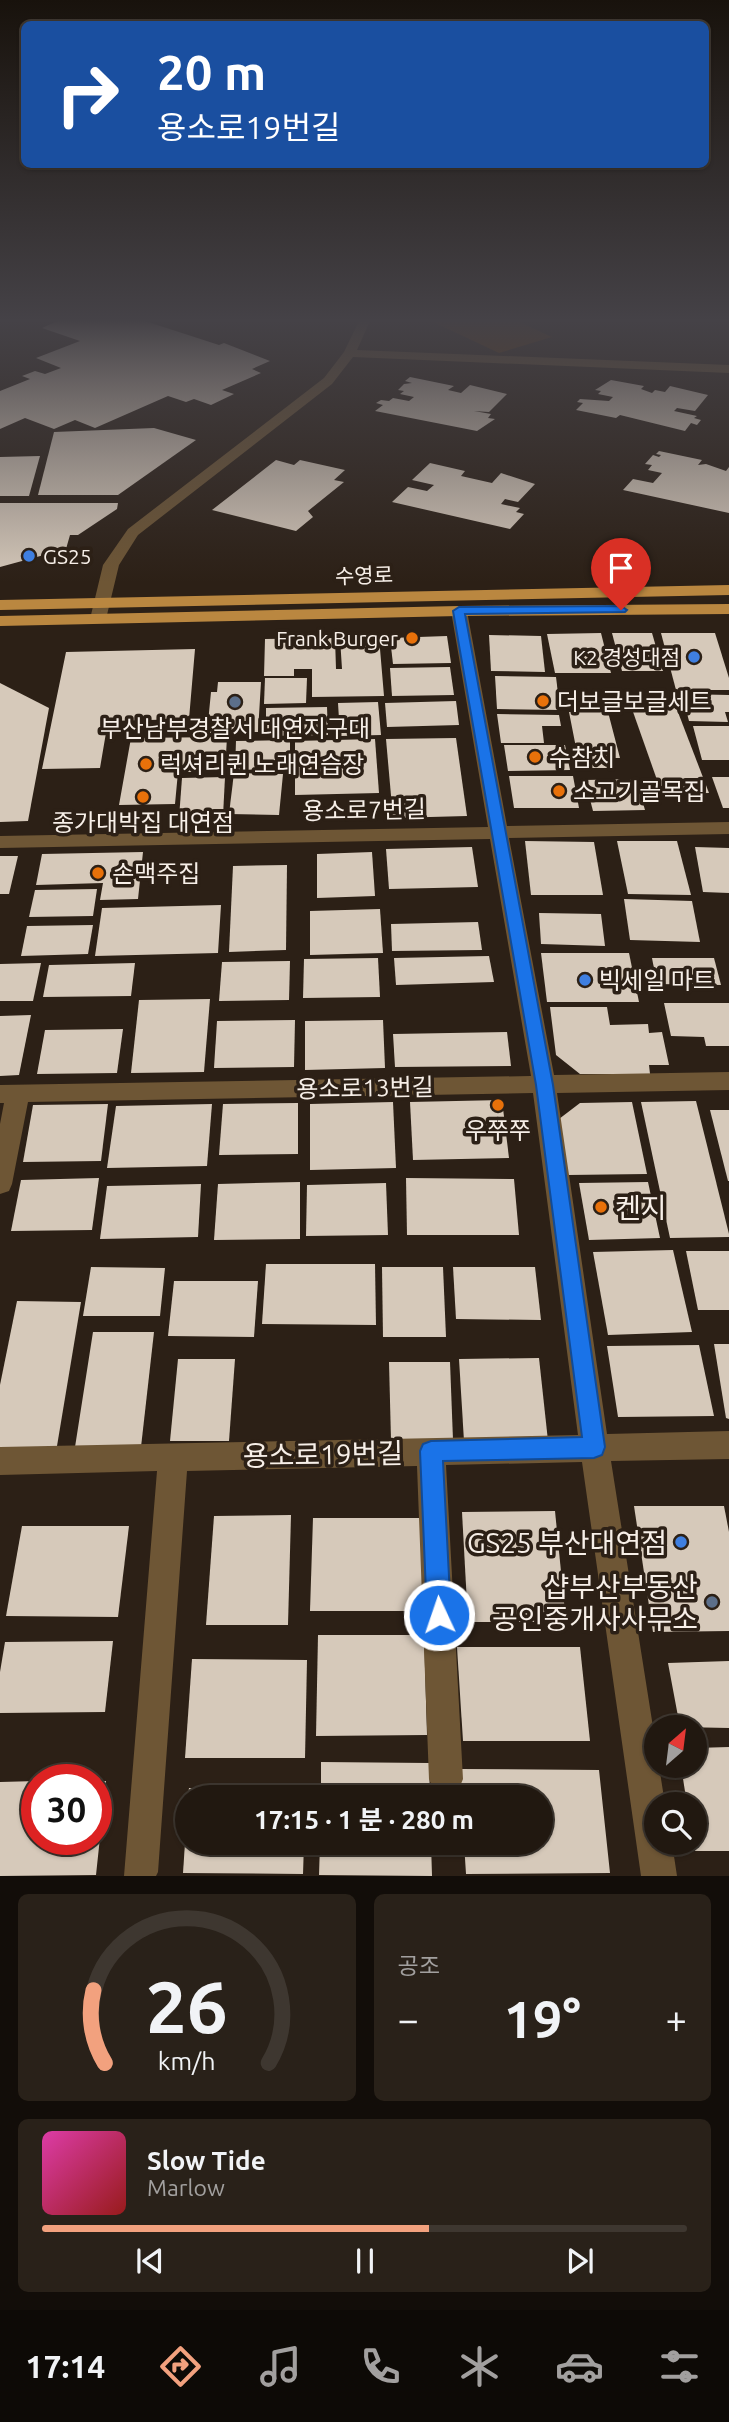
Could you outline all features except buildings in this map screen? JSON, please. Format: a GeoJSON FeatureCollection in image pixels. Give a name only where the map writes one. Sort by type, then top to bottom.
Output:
{"type":"FeatureCollection","features":[{"type":"Feature","properties":{"kind":"main road","name":"수영로"},"geometry":{"type":"LineString","coordinates":[[0,621],[99,611],[729,590]]}},
{"type":"Feature","properties":{"kind":"main road","name":"수영로"},"geometry":{"type":"LineString","coordinates":[[0,605],[99,611],[729,609]]}},
{"type":"Feature","properties":{"kind":"street"},"geometry":{"type":"LineString","coordinates":[[99,611],[113,558],[124,539],[145,520],[292,409]]}},
{"type":"Feature","properties":{"kind":"street"},"geometry":{"type":"LineString","coordinates":[[459,611],[544,1085],[594,1447],[659,1876]]}},
{"type":"Feature","properties":{"kind":"street","name":"용소로7번길"},"geometry":{"type":"LineString","coordinates":[[0,842],[729,828]]}},
{"type":"Feature","properties":{"kind":"street","name":"용소로13번길"},"geometry":{"type":"LineString","coordinates":[[9,1094],[729,1082]]}},
{"type":"Feature","properties":{"kind":"street"},"geometry":{"type":"LineString","coordinates":[[0,1184],[9,1094]]}},
{"type":"Feature","properties":{"kind":"street","name":"용소로19번길"},"geometry":{"type":"LineString","coordinates":[[0,1461],[729,1445]]}},
{"type":"Feature","properties":{"kind":"street"},"geometry":{"type":"LineString","coordinates":[[431,1451],[446,1779]]}},
{"type":"Feature","properties":{"kind":"street"},"geometry":{"type":"LineString","coordinates":[[140,1872],[173,1457]]}},
{"type":"Feature","properties":{"kind":"place","name":"GS25"},"geometry":{"type":"Point","coordinates":[29,556]}},
{"type":"Feature","properties":{"kind":"place","name":"Frank Burger"},"geometry":{"type":"Point","coordinates":[412,638]}},
{"type":"Feature","properties":{"kind":"place","name":"K2 경성대점"},"geometry":{"type":"Point","coordinates":[694,657]}},
{"type":"Feature","properties":{"kind":"place","name":"더보글보글세트"},"geometry":{"type":"Point","coordinates":[543,701]}},
{"type":"Feature","properties":{"kind":"place","name":"부산남부경찰서 대연지구대"},"geometry":{"type":"Point","coordinates":[235,702]}},
{"type":"Feature","properties":{"kind":"place","name":"수참치"},"geometry":{"type":"Point","coordinates":[535,757]}},
{"type":"Feature","properties":{"kind":"place","name":"럭셔리퀸 노래연습장"},"geometry":{"type":"Point","coordinates":[146,764]}},
{"type":"Feature","properties":{"kind":"place","name":"소고기골목집"},"geometry":{"type":"Point","coordinates":[559,791]}},
{"type":"Feature","properties":{"kind":"place","name":"종가대박집 대연점"},"geometry":{"type":"Point","coordinates":[143,797]}},
{"type":"Feature","properties":{"kind":"place","name":"손맥주집"},"geometry":{"type":"Point","coordinates":[98,873]}},
{"type":"Feature","properties":{"kind":"place","name":"빅세일 마트"},"geometry":{"type":"Point","coordinates":[585,980]}},
{"type":"Feature","properties":{"kind":"place","name":"우쭈쭈"},"geometry":{"type":"Point","coordinates":[498,1105]}},
{"type":"Feature","properties":{"kind":"place","name":"켄지"},"geometry":{"type":"Point","coordinates":[601,1207]}},
{"type":"Feature","properties":{"kind":"place","name":"GS25 부산대연점"},"geometry":{"type":"Point","coordinates":[681,1542]}},
{"type":"Feature","properties":{"kind":"place","name":"샵부산부동산 공인중개사사무소"},"geometry":{"type":"Point","coordinates":[712,1602]}},
{"type":"Feature","properties":{"kind":"route"},"geometry":{"type":"LineString","coordinates":[[439,1615],[431,1451],[594,1447],[544,1085],[459,611],[621,610]]}}]}
